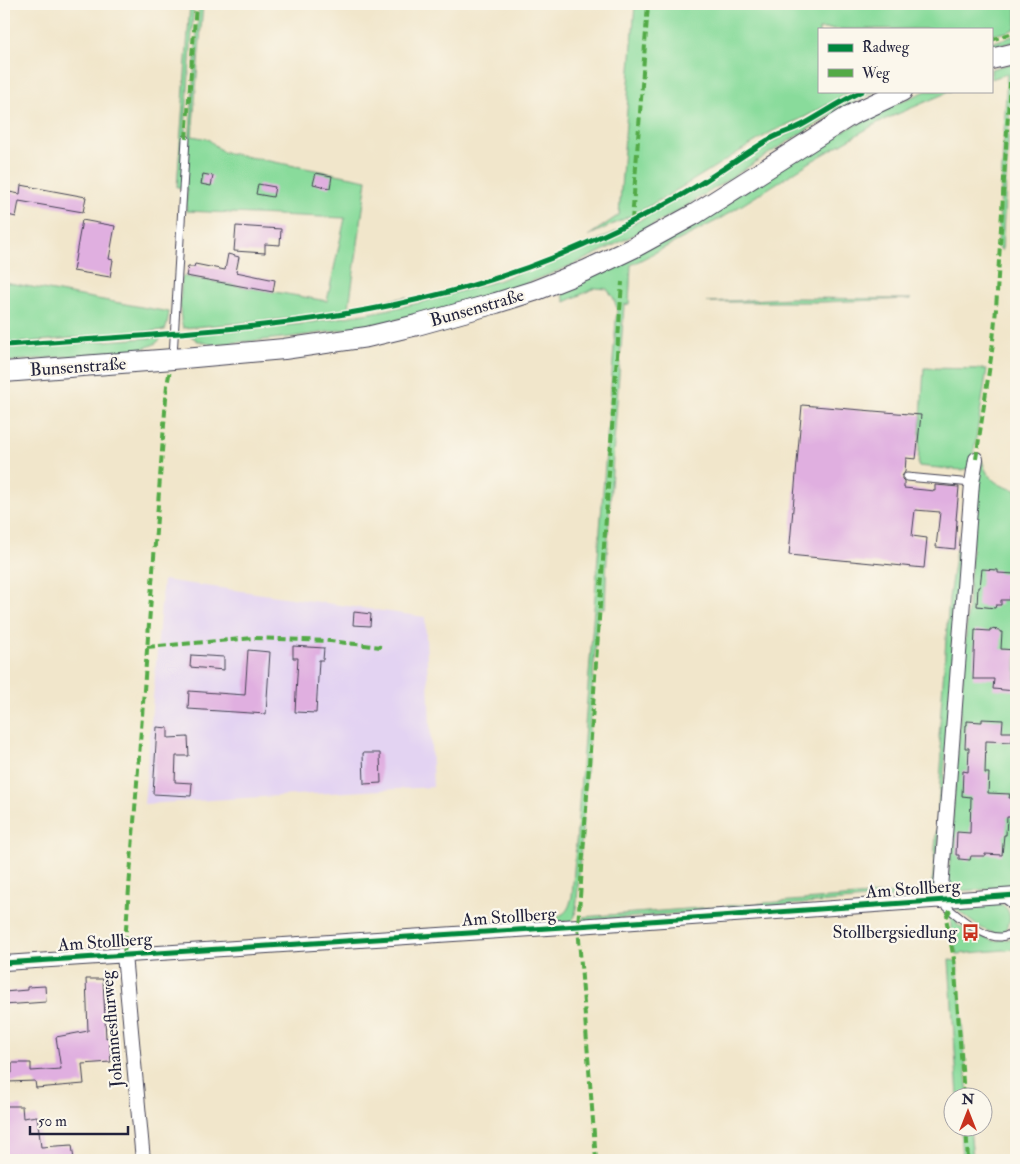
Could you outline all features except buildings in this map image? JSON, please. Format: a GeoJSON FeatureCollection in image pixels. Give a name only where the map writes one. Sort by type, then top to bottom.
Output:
{"type":"FeatureCollection","features":[{"type":"Feature","properties":{"kind":"main road"},"geometry":{"type":"LineString","coordinates":[[992,59],[1016,53]]}},
{"type":"Feature","properties":{"kind":"main road","name":"Bunsenstraße"},"geometry":{"type":"LineString","coordinates":[[4,372],[284,349],[367,336],[454,315],[534,291],[587,270],[672,227],[851,116],[900,92]]}},
{"type":"Feature","properties":{"kind":"street","name":"Am Stollberg"},"geometry":{"type":"LineString","coordinates":[[940,901],[972,483],[976,459]]}},
{"type":"Feature","properties":{"kind":"street","name":"Am Stollberg"},"geometry":{"type":"LineString","coordinates":[[4,963],[1016,896]]}},
{"type":"Feature","properties":{"kind":"street","name":"Johannesflurweg"},"geometry":{"type":"LineString","coordinates":[[124,955],[143,1160]]}},
{"type":"Feature","properties":{"kind":"lane"},"geometry":{"type":"LineString","coordinates":[[173,359],[186,139]]}},
{"type":"Feature","properties":{"kind":"lane"},"geometry":{"type":"LineString","coordinates":[[907,476],[972,483]]}},
{"type":"Feature","properties":{"kind":"lane"},"geometry":{"type":"LineString","coordinates":[[1001,897],[1010,903],[1016,912]]}},
{"type":"Feature","properties":{"kind":"lane","name":"Am Stollberg"},"geometry":{"type":"LineString","coordinates":[[940,901],[966,922],[985,934],[995,937],[1003,936],[1014,931],[1016,926]]}},
{"type":"Feature","properties":{"kind":"shaded area"},"geometry":{"type":"Polygon","coordinates":[[[163,580],[425,617],[433,787],[144,804],[163,580]]]}},
{"type":"Feature","properties":{"kind":"green space"},"geometry":{"type":"Polygon","coordinates":[[[190,4],[194,4],[184,144],[189,145],[199,4],[203,4],[192,136],[208,139],[223,152],[367,180],[349,307],[407,297],[352,310],[324,314],[183,328],[180,309],[182,276],[327,301],[345,218],[186,211],[187,189],[177,187],[190,4]]]}},
{"type":"Feature","properties":{"kind":"green space"},"geometry":{"type":"Polygon","coordinates":[[[635,4],[1016,4],[1016,28],[1008,32],[992,35],[992,28],[818,28],[818,92],[850,92],[805,117],[771,132],[651,205],[588,236],[619,215],[635,4]]]}},
{"type":"Feature","properties":{"kind":"green space"},"geometry":{"type":"Polygon","coordinates":[[[1016,35],[1016,41],[992,48],[992,43],[1016,35]]]}},
{"type":"Feature","properties":{"kind":"green space"},"geometry":{"type":"Polygon","coordinates":[[[1016,62],[1016,78],[1011,87],[1002,251],[998,246],[1007,74],[992,79],[992,69],[1016,62]]]}},
{"type":"Feature","properties":{"kind":"green space"},"geometry":{"type":"Polygon","coordinates":[[[865,92],[874,92],[802,133],[667,217],[584,260],[509,289],[471,301],[393,320],[302,336],[213,345],[198,341],[188,334],[302,324],[376,312],[419,303],[497,281],[578,250],[640,220],[774,141],[865,92]]]}},
{"type":"Feature","properties":{"kind":"green space"},"geometry":{"type":"Polygon","coordinates":[[[924,92],[949,92],[879,122],[812,161],[718,220],[631,265],[629,304],[624,305],[610,494],[605,608],[598,608],[577,901],[575,916],[572,921],[557,922],[557,917],[567,909],[572,896],[617,308],[613,297],[607,289],[595,288],[565,302],[561,289],[893,105],[924,92]]]}},
{"type":"Feature","properties":{"kind":"green space"},"geometry":{"type":"Polygon","coordinates":[[[4,282],[169,312],[167,325],[165,330],[4,344],[4,282]]]}},
{"type":"Feature","properties":{"kind":"green space"},"geometry":{"type":"Polygon","coordinates":[[[792,298],[911,299],[820,302],[707,302],[792,298]]]}},
{"type":"Feature","properties":{"kind":"green space"},"geometry":{"type":"Polygon","coordinates":[[[162,337],[154,344],[137,350],[4,362],[4,348],[162,337]]]}},
{"type":"Feature","properties":{"kind":"green space"},"geometry":{"type":"Polygon","coordinates":[[[924,368],[987,369],[973,458],[969,468],[962,470],[918,466],[924,368]]]}},
{"type":"Feature","properties":{"kind":"green space"},"geometry":{"type":"Polygon","coordinates":[[[982,460],[984,467],[994,481],[1016,490],[1016,888],[956,891],[948,884],[976,496],[982,460]]]}},
{"type":"Feature","properties":{"kind":"green space"},"geometry":{"type":"Polygon","coordinates":[[[956,549],[962,550],[935,889],[931,894],[583,921],[583,917],[922,891],[928,887],[933,877],[942,753],[939,737],[949,598],[956,549]]]}},
{"type":"Feature","properties":{"kind":"green space"},"geometry":{"type":"Polygon","coordinates":[[[999,903],[1008,911],[1010,920],[1006,929],[1002,932],[992,932],[980,927],[953,906],[999,903]]]}},
{"type":"Feature","properties":{"kind":"green space"},"geometry":{"type":"Polygon","coordinates":[[[950,915],[958,921],[956,924],[965,929],[963,932],[968,936],[970,933],[978,939],[980,936],[994,941],[1016,938],[1016,949],[957,954],[952,938],[950,915]]]}},
{"type":"Feature","properties":{"kind":"green space"},"geometry":{"type":"Polygon","coordinates":[[[949,960],[957,961],[967,1086],[957,1086],[949,960]]]}},
{"type":"Feature","properties":{"kind":"green space"},"geometry":{"type":"Polygon","coordinates":[[[961,1136],[971,1136],[973,1160],[962,1160],[961,1136]]]}},
{"type":"Feature","properties":{"kind":"marked path"},"geometry":{"type":"LineString","coordinates":[[186,139],[196,4]]}},
{"type":"Feature","properties":{"kind":"marked path"},"geometry":{"type":"LineString","coordinates":[[632,221],[648,4]]}},
{"type":"Feature","properties":{"kind":"marked path"},"geometry":{"type":"LineString","coordinates":[[992,40],[1016,32]]}},
{"type":"Feature","properties":{"kind":"marked path"},"geometry":{"type":"LineString","coordinates":[[976,459],[992,351],[996,309],[1010,82]]}},
{"type":"Feature","properties":{"kind":"marked path"},"geometry":{"type":"LineString","coordinates":[[596,1160],[578,926],[622,282]]}},
{"type":"Feature","properties":{"kind":"marked path"},"geometry":{"type":"LineString","coordinates":[[124,955],[167,385],[170,370]]}},
{"type":"Feature","properties":{"kind":"marked path"},"geometry":{"type":"LineString","coordinates":[[147,647],[254,638],[330,641],[381,647]]}},
{"type":"Feature","properties":{"kind":"marked path"},"geometry":{"type":"LineString","coordinates":[[950,910],[946,918],[954,959],[963,1086]]}},
{"type":"Feature","properties":{"kind":"marked path"},"geometry":{"type":"LineString","coordinates":[[967,1136],[968,1160]]}},
{"type":"Feature","properties":{"kind":"cycle path"},"geometry":{"type":"LineString","coordinates":[[4,345],[142,336],[282,323],[351,313],[419,299],[486,281],[552,258],[585,244],[665,205],[772,138],[802,125],[860,92]]}},
{"type":"Feature","properties":{"kind":"cycle path"},"geometry":{"type":"LineString","coordinates":[[4,963],[578,926],[1016,895]]}},
{"type":"Feature","properties":{"kind":"place","name":"Stollbergsiedlung"},"geometry":{"type":"Point","coordinates":[971,932]}}]}
